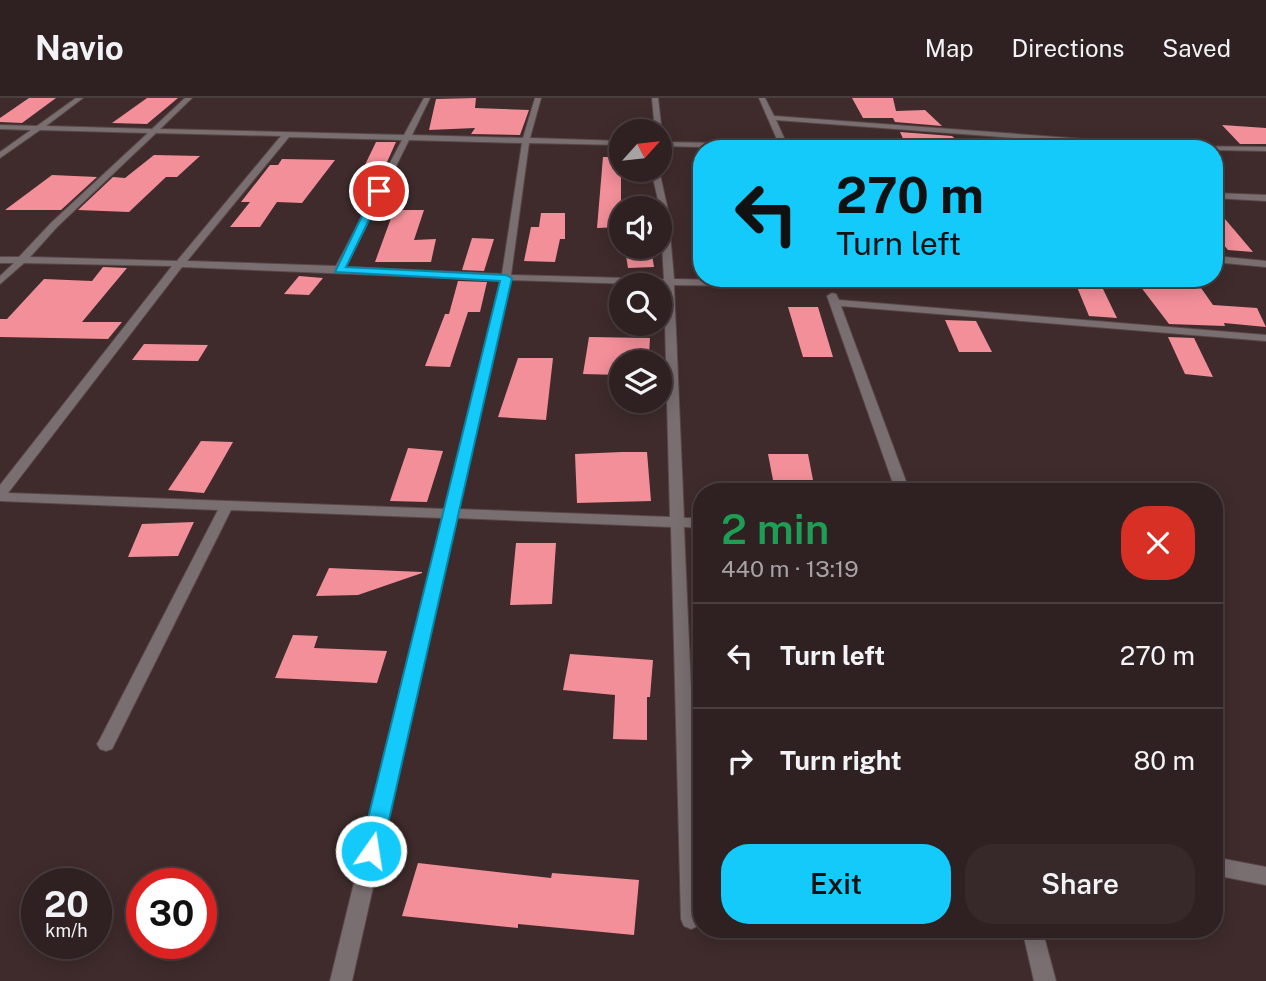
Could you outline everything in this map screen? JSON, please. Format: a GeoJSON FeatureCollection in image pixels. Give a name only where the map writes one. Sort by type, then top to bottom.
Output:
{"type":"FeatureCollection","features":[{"type":"Feature","properties":{"kind":"street"},"geometry":{"type":"LineString","coordinates":[[0,156],[80,98]]}},
{"type":"Feature","properties":{"kind":"street"},"geometry":{"type":"LineString","coordinates":[[0,281],[54,225],[157,131],[189,98]]}},
{"type":"Feature","properties":{"kind":"street"},"geometry":{"type":"LineString","coordinates":[[339,270],[427,98]]}},
{"type":"Feature","properties":{"kind":"street"},"geometry":{"type":"LineString","coordinates":[[341,981],[506,278],[526,140],[538,98]]}},
{"type":"Feature","properties":{"kind":"street"},"geometry":{"type":"LineString","coordinates":[[655,98],[657,119]]}},
{"type":"Feature","properties":{"kind":"street"},"geometry":{"type":"LineString","coordinates":[[762,98],[774,118],[782,140]]}},
{"type":"Feature","properties":{"kind":"street"},"geometry":{"type":"LineString","coordinates":[[774,118],[1070,140]]}},
{"type":"Feature","properties":{"kind":"street"},"geometry":{"type":"LineString","coordinates":[[0,127],[609,143]]}},
{"type":"Feature","properties":{"kind":"street"},"geometry":{"type":"LineString","coordinates":[[0,495],[223,210],[286,135]]}},
{"type":"Feature","properties":{"kind":"street"},"geometry":{"type":"LineString","coordinates":[[672,144],[693,145]]}},
{"type":"Feature","properties":{"kind":"street"},"geometry":{"type":"LineString","coordinates":[[1223,149],[1266,149]]}},
{"type":"Feature","properties":{"kind":"street"},"geometry":{"type":"LineString","coordinates":[[658,182],[664,210],[668,273]]}},
{"type":"Feature","properties":{"kind":"street"},"geometry":{"type":"LineString","coordinates":[[1223,196],[1266,198]]}},
{"type":"Feature","properties":{"kind":"street"},"geometry":{"type":"LineString","coordinates":[[0,260],[184,262],[506,278],[609,279]]}},
{"type":"Feature","properties":{"kind":"street"},"geometry":{"type":"LineString","coordinates":[[1223,260],[1266,264]]}},
{"type":"Feature","properties":{"kind":"street"},"geometry":{"type":"LineString","coordinates":[[672,280],[693,280]]}},
{"type":"Feature","properties":{"kind":"street"},"geometry":{"type":"LineString","coordinates":[[828,287],[900,483]]}},
{"type":"Feature","properties":{"kind":"street"},"geometry":{"type":"LineString","coordinates":[[836,303],[1266,338]]}},
{"type":"Feature","properties":{"kind":"street"},"geometry":{"type":"LineString","coordinates":[[672,336],[680,522],[691,919]]}},
{"type":"Feature","properties":{"kind":"street"},"geometry":{"type":"LineString","coordinates":[[0,495],[693,523]]}},
{"type":"Feature","properties":{"kind":"street"},"geometry":{"type":"LineString","coordinates":[[106,744],[227,505]]}},
{"type":"Feature","properties":{"kind":"street"},"geometry":{"type":"LineString","coordinates":[[1223,868],[1266,876]]}},
{"type":"Feature","properties":{"kind":"street"},"geometry":{"type":"LineString","coordinates":[[1034,938],[1045,981]]}},
{"type":"Feature","properties":{"kind":"building"},"geometry":{"type":"Polygon","coordinates":[[[29,98],[56,98],[22,123],[0,122],[0,118],[29,98]]]}},
{"type":"Feature","properties":{"kind":"building"},"geometry":{"type":"Polygon","coordinates":[[[147,98],[178,98],[147,124],[112,123],[147,98]]]}},
{"type":"Feature","properties":{"kind":"building"},"geometry":{"type":"Polygon","coordinates":[[[476,98],[475,108],[529,110],[520,135],[471,134],[475,128],[429,130],[436,99],[476,98]]]}},
{"type":"Feature","properties":{"kind":"building"},"geometry":{"type":"Polygon","coordinates":[[[852,98],[893,98],[896,111],[925,110],[942,126],[895,122],[893,118],[863,118],[852,98]]]}},
{"type":"Feature","properties":{"kind":"building"},"geometry":{"type":"Polygon","coordinates":[[[1222,125],[1266,128],[1266,144],[1240,144],[1222,125]]]}},
{"type":"Feature","properties":{"kind":"building"},"geometry":{"type":"Polygon","coordinates":[[[900,132],[952,136],[956,140],[904,140],[900,132]]]}},
{"type":"Feature","properties":{"kind":"building"},"geometry":{"type":"Polygon","coordinates":[[[376,142],[396,142],[383,171],[363,169],[376,142]]]}},
{"type":"Feature","properties":{"kind":"building"},"geometry":{"type":"Polygon","coordinates":[[[154,155],[200,156],[177,177],[166,177],[129,212],[78,210],[113,177],[125,178],[154,155]]]}},
{"type":"Feature","properties":{"kind":"building"},"geometry":{"type":"Polygon","coordinates":[[[603,157],[609,157],[609,182],[621,182],[621,196],[609,196],[609,228],[597,228],[603,157]]]}},
{"type":"Feature","properties":{"kind":"building"},"geometry":{"type":"Polygon","coordinates":[[[282,159],[335,160],[302,203],[277,202],[260,227],[230,227],[250,202],[241,202],[270,165],[278,165],[282,159]]]}},
{"type":"Feature","properties":{"kind":"building"},"geometry":{"type":"Polygon","coordinates":[[[52,175],[97,177],[61,210],[5,210],[52,175]]]}},
{"type":"Feature","properties":{"kind":"building"},"geometry":{"type":"Polygon","coordinates":[[[394,210],[424,210],[414,240],[436,239],[431,262],[375,262],[394,210]]]}},
{"type":"Feature","properties":{"kind":"building"},"geometry":{"type":"Polygon","coordinates":[[[541,213],[565,213],[565,239],[560,239],[555,262],[524,261],[531,227],[539,227],[541,213]]]}},
{"type":"Feature","properties":{"kind":"building"},"geometry":{"type":"Polygon","coordinates":[[[1223,217],[1253,252],[1228,250],[1223,244],[1223,217]]]}},
{"type":"Feature","properties":{"kind":"building"},"geometry":{"type":"Polygon","coordinates":[[[472,238],[494,239],[484,271],[462,270],[472,238]]]}},
{"type":"Feature","properties":{"kind":"building"},"geometry":{"type":"Polygon","coordinates":[[[627,259],[653,259],[654,267],[628,268],[627,259]]]}},
{"type":"Feature","properties":{"kind":"building"},"geometry":{"type":"Polygon","coordinates":[[[103,267],[127,268],[82,322],[122,322],[108,339],[0,337],[0,319],[7,319],[44,279],[92,281],[103,267]]]}},
{"type":"Feature","properties":{"kind":"building"},"geometry":{"type":"Polygon","coordinates":[[[299,276],[323,278],[309,295],[284,294],[299,276]]]}},
{"type":"Feature","properties":{"kind":"building"},"geometry":{"type":"Polygon","coordinates":[[[458,281],[487,282],[480,312],[468,312],[450,367],[425,366],[445,314],[449,314],[458,281]]]}},
{"type":"Feature","properties":{"kind":"building"},"geometry":{"type":"Polygon","coordinates":[[[1077,287],[1103,289],[1117,318],[1089,316],[1077,287]]]}},
{"type":"Feature","properties":{"kind":"building"},"geometry":{"type":"Polygon","coordinates":[[[1141,287],[1200,287],[1213,305],[1257,308],[1266,327],[1224,323],[1225,326],[1169,324],[1141,287]]]}},
{"type":"Feature","properties":{"kind":"building"},"geometry":{"type":"Polygon","coordinates":[[[788,307],[818,307],[833,357],[803,357],[788,307]]]}},
{"type":"Feature","properties":{"kind":"building"},"geometry":{"type":"Polygon","coordinates":[[[945,320],[976,321],[992,352],[959,352],[945,320]]]}},
{"type":"Feature","properties":{"kind":"building"},"geometry":{"type":"Polygon","coordinates":[[[589,337],[650,338],[649,350],[609,350],[609,375],[583,374],[589,337]]]}},
{"type":"Feature","properties":{"kind":"building"},"geometry":{"type":"Polygon","coordinates":[[[1168,337],[1194,338],[1213,377],[1185,374],[1168,337]]]}},
{"type":"Feature","properties":{"kind":"building"},"geometry":{"type":"Polygon","coordinates":[[[144,344],[208,345],[198,361],[132,360],[144,344]]]}},
{"type":"Feature","properties":{"kind":"building"},"geometry":{"type":"Polygon","coordinates":[[[518,358],[553,358],[546,420],[498,417],[518,358]]]}},
{"type":"Feature","properties":{"kind":"building"},"geometry":{"type":"Polygon","coordinates":[[[201,441],[233,442],[204,493],[168,490],[201,441]]]}},
{"type":"Feature","properties":{"kind":"building"},"geometry":{"type":"Polygon","coordinates":[[[408,448],[443,451],[427,502],[390,501],[408,448]]]}},
{"type":"Feature","properties":{"kind":"building"},"geometry":{"type":"Polygon","coordinates":[[[647,452],[651,501],[577,503],[575,454],[647,452]]]}},
{"type":"Feature","properties":{"kind":"building"},"geometry":{"type":"Polygon","coordinates":[[[768,454],[808,454],[813,480],[773,480],[768,454]]]}},
{"type":"Feature","properties":{"kind":"building"},"geometry":{"type":"Polygon","coordinates":[[[194,522],[178,556],[128,557],[142,524],[194,522]]]}},
{"type":"Feature","properties":{"kind":"building"},"geometry":{"type":"Polygon","coordinates":[[[516,543],[556,543],[552,604],[510,605],[516,543]]]}},
{"type":"Feature","properties":{"kind":"building"},"geometry":{"type":"Polygon","coordinates":[[[329,568],[422,573],[358,595],[316,596],[329,568]]]}},
{"type":"Feature","properties":{"kind":"building"},"geometry":{"type":"Polygon","coordinates":[[[293,635],[318,636],[314,648],[387,651],[377,683],[275,678],[293,635]]]}},
{"type":"Feature","properties":{"kind":"building"},"geometry":{"type":"Polygon","coordinates":[[[570,654],[653,660],[650,697],[647,697],[647,740],[613,739],[615,695],[563,690],[570,654]]]}},
{"type":"Feature","properties":{"kind":"building"},"geometry":{"type":"Polygon","coordinates":[[[418,863],[551,878],[552,873],[639,880],[634,935],[518,924],[518,928],[402,916],[418,863]]]}},
{"type":"Feature","properties":{"kind":"route"},"geometry":{"type":"LineString","coordinates":[[371,851],[506,278],[339,270],[379,191]]}}]}
